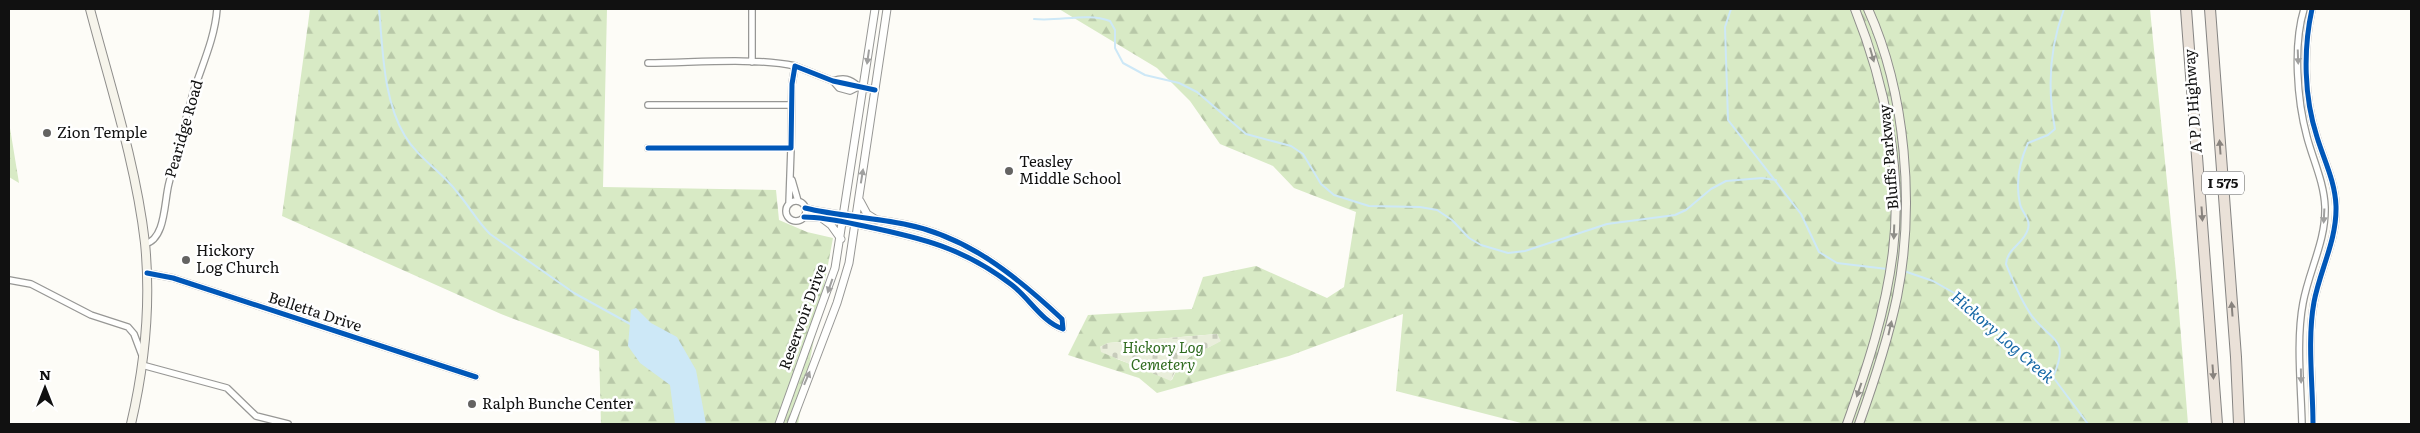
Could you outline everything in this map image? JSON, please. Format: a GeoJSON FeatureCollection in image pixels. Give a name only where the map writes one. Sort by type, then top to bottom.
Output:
{"type":"FeatureCollection","features":[{"type":"Feature","properties":{"kind":"highway","name":"A P D Highway"},"geometry":{"type":"LineString","coordinates":[[2186,9],[2217,424]]}},
{"type":"Feature","properties":{"kind":"highway","name":"I 575"},"geometry":{"type":"LineString","coordinates":[[2210,9],[2236,357],[2239,424]]}},
{"type":"Feature","properties":{"kind":"highway"},"geometry":{"type":"LineString","coordinates":[[2236,357],[2243,424]]}},
{"type":"Feature","properties":{"kind":"main road"},"geometry":{"type":"LineString","coordinates":[[90,9],[130,164],[145,244],[147,313],[143,362],[131,424]]}},
{"type":"Feature","properties":{"kind":"main road","name":"Bluffs Parkway"},"geometry":{"type":"LineString","coordinates":[[1848,424],[1870,357],[1886,296],[1893,250],[1895,198],[1891,143],[1883,94],[1868,40],[1855,9]]}},
{"type":"Feature","properties":{"kind":"main road","name":"Bluffs Parkway"},"geometry":{"type":"LineString","coordinates":[[1860,424],[1884,352],[1897,296],[1904,250],[1906,189],[1894,91],[1868,9]]}},
{"type":"Feature","properties":{"kind":"main road"},"geometry":{"type":"LineString","coordinates":[[1852,410],[1863,414]]}},
{"type":"Feature","properties":{"kind":"street","name":"Pearidge Road"},"geometry":{"type":"LineString","coordinates":[[145,244],[155,239],[159,231],[166,193],[194,92],[206,59],[217,9]]}},
{"type":"Feature","properties":{"kind":"street"},"geometry":{"type":"LineString","coordinates":[[752,9],[752,62]]}},
{"type":"Feature","properties":{"kind":"street","name":"Reservoir Drive"},"geometry":{"type":"LineString","coordinates":[[779,424],[833,278],[841,239],[861,87],[876,9]]}},
{"type":"Feature","properties":{"kind":"street","name":"Reservoir Drive"},"geometry":{"type":"LineString","coordinates":[[791,424],[841,293],[856,220],[887,9]]}},
{"type":"Feature","properties":{"kind":"street"},"geometry":{"type":"LineString","coordinates":[[2302,424],[2301,314],[2308,282],[2320,246],[2325,209],[2322,188],[2305,129],[2299,94],[2298,45],[2304,9]]}},
{"type":"Feature","properties":{"kind":"street"},"geometry":{"type":"LineString","coordinates":[[2312,9],[2307,38],[2308,95],[2317,137],[2332,180],[2336,208],[2333,238],[2317,288],[2312,314],[2313,424]]}},
{"type":"Feature","properties":{"kind":"street"},"geometry":{"type":"LineString","coordinates":[[648,63],[780,63],[796,66],[833,81],[838,88],[850,91],[861,87]]}},
{"type":"Feature","properties":{"kind":"street"},"geometry":{"type":"LineString","coordinates":[[796,66],[791,106],[792,180],[786,213],[790,218],[798,220],[804,217],[823,219],[844,218]]}},
{"type":"Feature","properties":{"kind":"street"},"geometry":{"type":"LineString","coordinates":[[833,81],[841,78],[852,80],[861,87],[875,90]]}},
{"type":"Feature","properties":{"kind":"street"},"geometry":{"type":"LineString","coordinates":[[648,105],[791,106]]}},
{"type":"Feature","properties":{"kind":"street"},"geometry":{"type":"LineString","coordinates":[[648,148],[792,148]]}},
{"type":"Feature","properties":{"kind":"street"},"geometry":{"type":"LineString","coordinates":[[792,180],[798,201],[805,208],[910,235],[954,250],[980,262],[1014,286],[1052,325],[1063,329],[1062,320],[989,258],[935,233],[906,224],[875,219],[856,220]]}},
{"type":"Feature","properties":{"kind":"street"},"geometry":{"type":"LineString","coordinates":[[859,198],[867,214],[875,219]]}},
{"type":"Feature","properties":{"kind":"street"},"geometry":{"type":"LineString","coordinates":[[789,204],[798,201]]}},
{"type":"Feature","properties":{"kind":"street"},"geometry":{"type":"LineString","coordinates":[[804,217],[805,208]]}},
{"type":"Feature","properties":{"kind":"street"},"geometry":{"type":"LineString","coordinates":[[823,219],[831,225],[841,239]]}},
{"type":"Feature","properties":{"kind":"street","name":"Belletta Drive"},"geometry":{"type":"LineString","coordinates":[[147,273],[173,278],[476,377]]}},
{"type":"Feature","properties":{"kind":"street"},"geometry":{"type":"LineString","coordinates":[[9,280],[32,284],[91,315],[128,327],[136,338],[143,362],[227,388],[256,416],[288,424]]}},
{"type":"Feature","properties":{"kind":"green space"},"geometry":{"type":"Polygon","coordinates":[[[310,9],[607,9],[603,187],[776,190],[779,220],[807,232],[833,238],[798,424],[601,424],[599,351],[501,314],[282,216],[310,9]]]}},
{"type":"Feature","properties":{"kind":"green space"},"geometry":{"type":"Polygon","coordinates":[[[1059,9],[2150,9],[2176,273],[2188,424],[1525,424],[1396,391],[1403,314],[1289,356],[1157,393],[1139,378],[1068,355],[1088,315],[1192,309],[1203,277],[1256,266],[1327,298],[1344,287],[1356,212],[1294,188],[1273,166],[1220,144],[1190,101],[1157,68],[1059,9]],[[1217,334],[1108,343],[1100,347],[1117,359],[1172,380],[1176,371],[1186,360],[1220,341],[1217,334]]]}},
{"type":"Feature","properties":{"kind":"green space"},"geometry":{"type":"Polygon","coordinates":[[[9,122],[19,183],[9,177],[9,122]]]}},
{"type":"Feature","properties":{"kind":"green space","name":"Hickory Log Cemetery"},"geometry":{"type":"Polygon","coordinates":[[[1217,334],[1221,341],[1185,360],[1175,372],[1171,381],[1101,352],[1100,347],[1108,343],[1217,334]]]}},
{"type":"Feature","properties":{"kind":"water"},"geometry":{"type":"Polygon","coordinates":[[[636,308],[651,323],[677,337],[696,370],[706,424],[675,424],[670,385],[640,363],[628,346],[631,310],[636,308]]]}},
{"type":"Feature","properties":{"kind":"waterway"},"geometry":{"type":"LineString","coordinates":[[379,9],[388,91],[398,122],[410,144],[451,185],[490,234],[574,293],[632,325]]}},
{"type":"Feature","properties":{"kind":"waterway","name":"Hickory Log Creek"},"geometry":{"type":"LineString","coordinates":[[1731,9],[1725,27],[1728,120],[1801,214],[1819,252],[1837,263],[1887,269]]}},
{"type":"Feature","properties":{"kind":"waterway"},"geometry":{"type":"LineString","coordinates":[[2053,377],[2060,355],[2057,342],[2028,310],[2006,264],[2009,254],[2023,239],[2029,225],[2020,204],[2018,188],[2020,165],[2025,150],[2028,143],[2048,135],[2055,129],[2050,83],[2052,53],[2064,9]]}},
{"type":"Feature","properties":{"kind":"waterway"},"geometry":{"type":"LineString","coordinates":[[1034,19],[1092,17],[1110,21],[1115,30],[1115,48],[1123,63],[1145,75],[1179,83],[1197,92],[1246,134],[1291,146],[1303,154],[1321,184],[1334,195],[1369,206],[1420,207],[1437,210],[1452,220],[1469,238],[1481,245],[1508,253],[1525,251],[1607,224],[1675,215],[1686,210],[1711,189],[1726,181],[1762,178],[1776,180]]}},
{"type":"Feature","properties":{"kind":"waterway","name":"Hickory Log Creek"},"geometry":{"type":"LineString","coordinates":[[1904,271],[1933,281],[1956,294],[1990,327],[2053,377],[2088,424]]}},
{"type":"Feature","properties":{"kind":"cycle path"},"geometry":{"type":"LineString","coordinates":[[2312,9],[2306,57],[2307,90],[2309,106],[2331,179],[2336,206],[2334,231],[2317,290],[2312,317],[2313,424]]}},
{"type":"Feature","properties":{"kind":"cycle path"},"geometry":{"type":"LineString","coordinates":[[648,148],[791,148],[792,84],[795,66],[833,81],[875,90]]}},
{"type":"Feature","properties":{"kind":"cycle path"},"geometry":{"type":"LineString","coordinates":[[804,217],[834,220],[905,235],[959,253],[994,272],[1012,285],[1048,321],[1063,329],[1062,319],[1027,288],[989,260],[949,238],[904,224],[805,208]]}},
{"type":"Feature","properties":{"kind":"cycle path"},"geometry":{"type":"LineString","coordinates":[[147,273],[173,278],[476,377]]}},
{"type":"Feature","properties":{"kind":"place","name":"Zion Temple"},"geometry":{"type":"Point","coordinates":[47,133]}},
{"type":"Feature","properties":{"kind":"place","name":"Teasley Middle School"},"geometry":{"type":"Point","coordinates":[1009,171]}},
{"type":"Feature","properties":{"kind":"place","name":"Hickory Log Church"},"geometry":{"type":"Point","coordinates":[186,260]}},
{"type":"Feature","properties":{"kind":"place","name":"Ralph Bunche Center"},"geometry":{"type":"Point","coordinates":[472,404]}}]}
